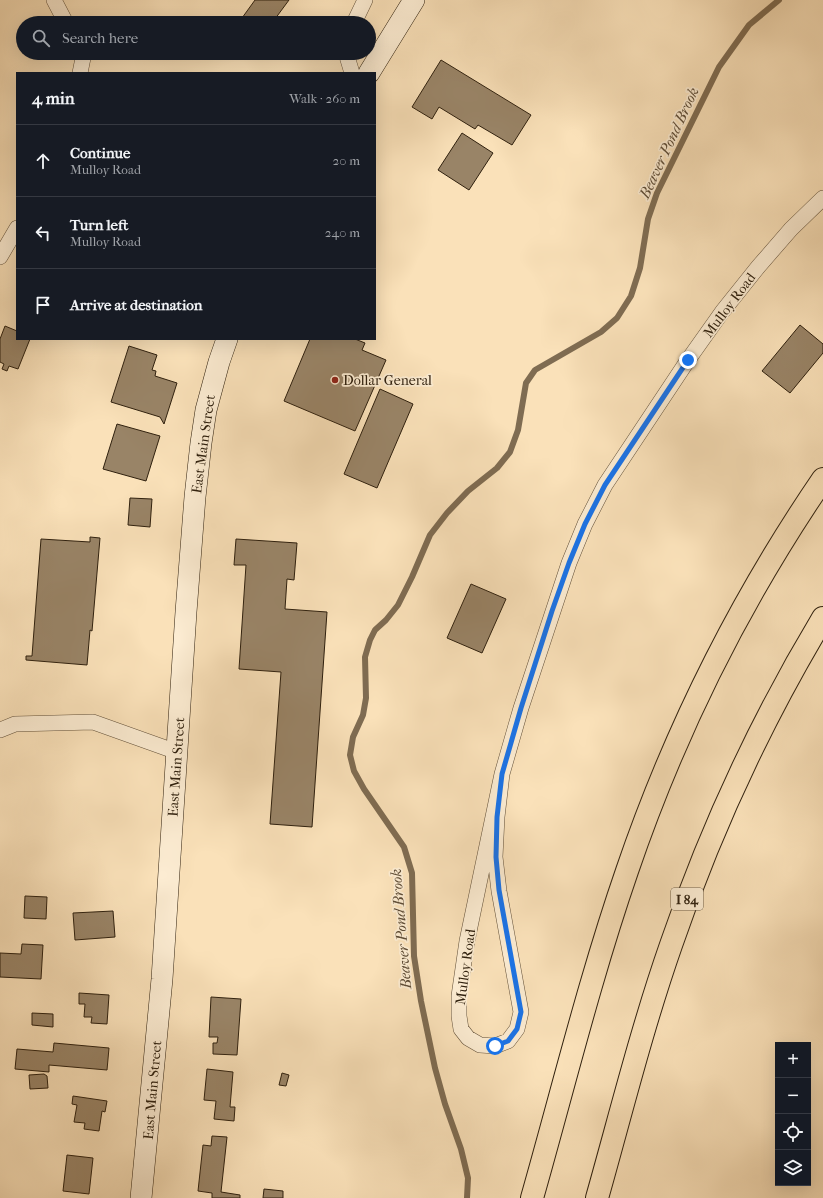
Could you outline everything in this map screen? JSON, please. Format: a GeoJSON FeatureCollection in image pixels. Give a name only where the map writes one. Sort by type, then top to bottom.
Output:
{"type":"FeatureCollection","features":[{"type":"Feature","properties":{"kind":"highway"},"geometry":{"type":"LineString","coordinates":[[532,1198],[609,926],[648,813],[696,703],[723,647],[767,568],[823,479]]}},
{"type":"Feature","properties":{"kind":"highway","name":"I 84"},"geometry":{"type":"LineString","coordinates":[[597,1198],[655,993],[683,909],[705,852],[724,808],[763,727],[823,618]]}},
{"type":"Feature","properties":{"kind":"main road"},"geometry":{"type":"LineString","coordinates":[[370,72],[414,0]]}},
{"type":"Feature","properties":{"kind":"main road","name":"East Main Street"},"geometry":{"type":"LineString","coordinates":[[141,1198],[155,1061],[170,871],[186,612],[201,443],[209,398],[227,340]]}},
{"type":"Feature","properties":{"kind":"street"},"geometry":{"type":"LineString","coordinates":[[54,0],[62,16]]}},
{"type":"Feature","properties":{"kind":"street"},"geometry":{"type":"LineString","coordinates":[[357,16],[365,0]]}},
{"type":"Feature","properties":{"kind":"street"},"geometry":{"type":"LineString","coordinates":[[80,72],[83,60]]}},
{"type":"Feature","properties":{"kind":"street"},"geometry":{"type":"LineString","coordinates":[[348,60],[352,72]]}},
{"type":"Feature","properties":{"kind":"street","name":"Mulloy Road"},"geometry":{"type":"LineString","coordinates":[[502,774],[497,817],[496,857],[499,890],[521,1012],[517,1029],[508,1041],[495,1046],[480,1045],[468,1038],[461,1028],[459,1016],[459,996],[469,934],[502,774],[521,708],[569,563],[585,524],[605,485],[688,360],[722,312],[791,229],[823,198]]}},
{"type":"Feature","properties":{"kind":"street"},"geometry":{"type":"LineString","coordinates":[[0,257],[16,230]]}},
{"type":"Feature","properties":{"kind":"street"},"geometry":{"type":"LineString","coordinates":[[0,730],[15,724],[93,722],[177,752]]}},
{"type":"Feature","properties":{"kind":"building"},"geometry":{"type":"Polygon","coordinates":[[[255,0],[289,0],[277,16],[243,16],[255,0]]]}},
{"type":"Feature","properties":{"kind":"building"},"geometry":{"type":"Polygon","coordinates":[[[441,60],[531,115],[512,145],[478,125],[475,129],[439,107],[432,119],[412,107],[441,60]]]}},
{"type":"Feature","properties":{"kind":"building"},"geometry":{"type":"Polygon","coordinates":[[[462,133],[493,153],[469,190],[438,170],[462,133]]]}},
{"type":"Feature","properties":{"kind":"building"},"geometry":{"type":"Polygon","coordinates":[[[800,325],[823,344],[823,353],[790,393],[762,371],[800,325]]]}},
{"type":"Feature","properties":{"kind":"building"},"geometry":{"type":"Polygon","coordinates":[[[5,326],[16,331],[16,340],[30,340],[18,369],[9,366],[7,371],[2,369],[4,364],[0,362],[0,339],[5,326]]]}},
{"type":"Feature","properties":{"kind":"building","name":"Dollar General"},"geometry":{"type":"Polygon","coordinates":[[[310,340],[358,340],[365,343],[362,350],[386,360],[355,431],[284,401],[310,340]]]}},
{"type":"Feature","properties":{"kind":"building"},"geometry":{"type":"Polygon","coordinates":[[[129,346],[157,355],[152,370],[156,371],[155,376],[177,383],[164,424],[160,417],[111,402],[129,346]]]}},
{"type":"Feature","properties":{"kind":"building"},"geometry":{"type":"Polygon","coordinates":[[[380,389],[413,404],[377,488],[344,474],[380,389]]]}},
{"type":"Feature","properties":{"kind":"building"},"geometry":{"type":"Polygon","coordinates":[[[117,424],[160,436],[146,481],[103,469],[117,424]]]}},
{"type":"Feature","properties":{"kind":"building"},"geometry":{"type":"Polygon","coordinates":[[[130,498],[152,499],[150,527],[128,525],[130,498]]]}},
{"type":"Feature","properties":{"kind":"building"},"geometry":{"type":"Polygon","coordinates":[[[90,537],[100,538],[92,631],[90,630],[87,665],[26,660],[26,656],[32,656],[41,539],[90,542],[90,537]]]}},
{"type":"Feature","properties":{"kind":"building"},"geometry":{"type":"Polygon","coordinates":[[[236,539],[297,543],[294,580],[287,579],[285,609],[327,612],[312,827],[270,824],[281,672],[239,669],[246,565],[234,565],[236,539]]]}},
{"type":"Feature","properties":{"kind":"building"},"geometry":{"type":"Polygon","coordinates":[[[471,584],[506,599],[482,653],[447,638],[471,584]]]}},
{"type":"Feature","properties":{"kind":"building"},"geometry":{"type":"Polygon","coordinates":[[[25,896],[47,897],[46,919],[24,918],[25,896]]]}},
{"type":"Feature","properties":{"kind":"building"},"geometry":{"type":"Polygon","coordinates":[[[113,911],[115,937],[75,940],[73,913],[113,911]]]}},
{"type":"Feature","properties":{"kind":"building"},"geometry":{"type":"Polygon","coordinates":[[[22,944],[43,945],[41,979],[0,977],[0,953],[21,954],[22,944]]]}},
{"type":"Feature","properties":{"kind":"building"},"geometry":{"type":"Polygon","coordinates":[[[79,993],[109,995],[107,1024],[91,1023],[92,1017],[84,1017],[85,1004],[79,1004],[79,993]]]}},
{"type":"Feature","properties":{"kind":"building"},"geometry":{"type":"Polygon","coordinates":[[[211,997],[241,999],[237,1055],[213,1054],[213,1043],[217,1043],[218,1037],[209,1037],[211,997]]]}},
{"type":"Feature","properties":{"kind":"building"},"geometry":{"type":"Polygon","coordinates":[[[32,1013],[53,1014],[53,1027],[32,1025],[32,1013]]]}},
{"type":"Feature","properties":{"kind":"building"},"geometry":{"type":"Polygon","coordinates":[[[54,1043],[109,1048],[107,1070],[49,1065],[49,1072],[15,1069],[17,1049],[53,1052],[54,1043]]]}},
{"type":"Feature","properties":{"kind":"building"},"geometry":{"type":"Polygon","coordinates":[[[207,1069],[233,1072],[230,1107],[235,1107],[234,1121],[214,1119],[216,1101],[204,1100],[207,1069]]]}},
{"type":"Feature","properties":{"kind":"building"},"geometry":{"type":"Polygon","coordinates":[[[282,1073],[289,1075],[286,1086],[279,1085],[282,1073]]]}},
{"type":"Feature","properties":{"kind":"building"},"geometry":{"type":"Polygon","coordinates":[[[44,1074],[47,1076],[48,1088],[30,1089],[29,1075],[44,1074]]]}},
{"type":"Feature","properties":{"kind":"building"},"geometry":{"type":"Polygon","coordinates":[[[73,1096],[107,1101],[105,1112],[102,1111],[99,1131],[84,1129],[85,1123],[74,1122],[77,1105],[72,1104],[73,1096]]]}},
{"type":"Feature","properties":{"kind":"building"},"geometry":{"type":"Polygon","coordinates":[[[212,1136],[227,1137],[221,1192],[240,1195],[240,1198],[212,1198],[212,1193],[198,1191],[203,1145],[211,1146],[212,1136]]]}},
{"type":"Feature","properties":{"kind":"building"},"geometry":{"type":"Polygon","coordinates":[[[67,1155],[93,1158],[89,1194],[63,1191],[67,1155]]]}},
{"type":"Feature","properties":{"kind":"building"},"geometry":{"type":"Polygon","coordinates":[[[264,1189],[283,1191],[283,1198],[263,1198],[264,1189]]]}},
{"type":"Feature","properties":{"kind":"waterway","name":"Beaver Pond Brook"},"geometry":{"type":"LineString","coordinates":[[467,1198],[468,1178],[461,1149],[445,1104],[435,1068],[421,1001],[414,956],[412,873],[404,847],[364,789],[354,771],[350,755],[353,737],[363,715],[366,698],[365,657],[370,640],[375,630],[386,620],[398,605],[430,535],[447,513],[468,491],[497,468],[510,452],[518,430],[526,383],[535,370],[601,332],[617,318],[631,296],[640,268],[648,219],[657,193],[719,67],[749,25],[779,0]]}},
{"type":"Feature","properties":{"kind":"place","name":"Dollar General"},"geometry":{"type":"Point","coordinates":[335,380]}},
{"type":"Feature","properties":{"kind":"route"},"geometry":{"type":"LineString","coordinates":[[495,1046],[508,1041],[517,1029],[521,1012],[499,890],[496,857],[497,817],[502,774],[552,611],[585,524],[605,485],[688,360]]}}]}
